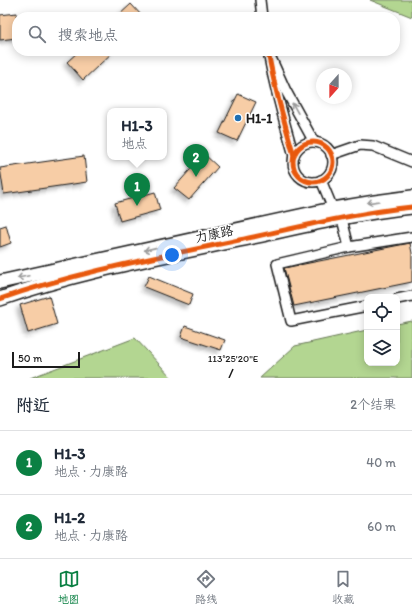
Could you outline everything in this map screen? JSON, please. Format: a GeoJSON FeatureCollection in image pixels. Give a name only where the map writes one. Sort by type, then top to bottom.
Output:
{"type":"FeatureCollection","features":[{"type":"Feature","properties":{"kind":"street"},"geometry":{"type":"LineString","coordinates":[[260,0],[261,12]]}},
{"type":"Feature","properties":{"kind":"street"},"geometry":{"type":"LineString","coordinates":[[269,56],[277,99],[294,156],[294,169],[302,179],[308,181],[321,180],[330,172],[332,165],[331,155],[326,147],[320,144],[314,142],[307,143],[297,150],[294,156]]}},
{"type":"Feature","properties":{"kind":"street"},"geometry":{"type":"LineString","coordinates":[[270,56],[286,91],[314,142]]}},
{"type":"Feature","properties":{"kind":"street"},"geometry":{"type":"LineString","coordinates":[[331,155],[360,146],[373,146],[412,162]]}},
{"type":"Feature","properties":{"kind":"street"},"geometry":{"type":"LineString","coordinates":[[321,180],[337,214],[349,247]]}},
{"type":"Feature","properties":{"kind":"street","name":"力康路"},"geometry":{"type":"LineString","coordinates":[[0,299],[33,288],[412,197]]}},
{"type":"Feature","properties":{"kind":"street","name":"力康路"},"geometry":{"type":"LineString","coordinates":[[0,282],[337,214],[383,211],[412,207]]}},
{"type":"Feature","properties":{"kind":"street"},"geometry":{"type":"LineString","coordinates":[[364,307],[291,321],[277,264],[349,247],[412,238]]}},
{"type":"Feature","properties":{"kind":"street"},"geometry":{"type":"LineString","coordinates":[[400,298],[412,296]]}},
{"type":"Feature","properties":{"kind":"green space"},"geometry":{"type":"Polygon","coordinates":[[[370,0],[412,0],[412,17],[370,0]]]}},
{"type":"Feature","properties":{"kind":"green space"},"geometry":{"type":"Polygon","coordinates":[[[412,321],[412,378],[260,378],[295,346],[364,331],[364,366],[400,366],[400,323],[412,321]]]}},
{"type":"Feature","properties":{"kind":"green space"},"geometry":{"type":"Polygon","coordinates":[[[135,338],[172,378],[30,378],[135,338]]]}},
{"type":"Feature","properties":{"kind":"building"},"geometry":{"type":"Polygon","coordinates":[[[131,4],[138,12],[122,12],[131,4]]]}},
{"type":"Feature","properties":{"kind":"building"},"geometry":{"type":"Polygon","coordinates":[[[12,14],[12,39],[0,40],[0,15],[12,14]]]}},
{"type":"Feature","properties":{"kind":"building"},"geometry":{"type":"Polygon","coordinates":[[[74,56],[109,56],[83,80],[67,62],[74,56]]]}},
{"type":"Feature","properties":{"kind":"building","name":"H1-1"},"geometry":{"type":"Polygon","coordinates":[[[238,94],[256,102],[237,141],[219,133],[238,94]]]}},
{"type":"Feature","properties":{"kind":"building"},"geometry":{"type":"Polygon","coordinates":[[[204,154],[218,167],[189,200],[174,188],[204,154]]]}},
{"type":"Feature","properties":{"kind":"building"},"geometry":{"type":"Polygon","coordinates":[[[84,156],[87,182],[4,194],[0,168],[84,156]]]}},
{"type":"Feature","properties":{"kind":"building"},"geometry":{"type":"Polygon","coordinates":[[[155,192],[160,210],[120,221],[115,203],[155,192]]]}},
{"type":"Feature","properties":{"kind":"building"},"geometry":{"type":"Polygon","coordinates":[[[6,225],[11,243],[0,247],[0,227],[6,225]]]}},
{"type":"Feature","properties":{"kind":"building"},"geometry":{"type":"Polygon","coordinates":[[[410,243],[412,253],[412,282],[294,306],[284,268],[410,243]]]}},
{"type":"Feature","properties":{"kind":"building"},"geometry":{"type":"Polygon","coordinates":[[[149,276],[193,294],[189,305],[144,287],[149,276]]]}},
{"type":"Feature","properties":{"kind":"building"},"geometry":{"type":"Polygon","coordinates":[[[49,296],[57,324],[28,333],[20,305],[49,296]]]}},
{"type":"Feature","properties":{"kind":"building"},"geometry":{"type":"Polygon","coordinates":[[[185,326],[225,340],[221,350],[181,337],[185,326]]]}},
{"type":"Feature","properties":{"kind":"cycle path"},"geometry":{"type":"LineString","coordinates":[[269,56],[276,91],[294,156]]}},
{"type":"Feature","properties":{"kind":"cycle path"},"geometry":{"type":"LineString","coordinates":[[313,142],[321,144],[327,148],[331,154],[333,162],[331,170],[327,176],[321,180],[313,182],[305,180],[299,176],[295,170],[293,162],[295,154],[299,148],[305,144],[313,142]]}},
{"type":"Feature","properties":{"kind":"cycle path"},"geometry":{"type":"LineString","coordinates":[[0,299],[29,289],[118,266],[325,221],[412,207]]}},
{"type":"Feature","properties":{"kind":"place","name":"H1-1"},"geometry":{"type":"Point","coordinates":[238,118]}},
{"type":"Feature","properties":{"kind":"place","name":"H1-2"},"geometry":{"type":"Point","coordinates":[196,177]}},
{"type":"Feature","properties":{"kind":"place","name":"H1-3"},"geometry":{"type":"Point","coordinates":[137,206]}}]}
